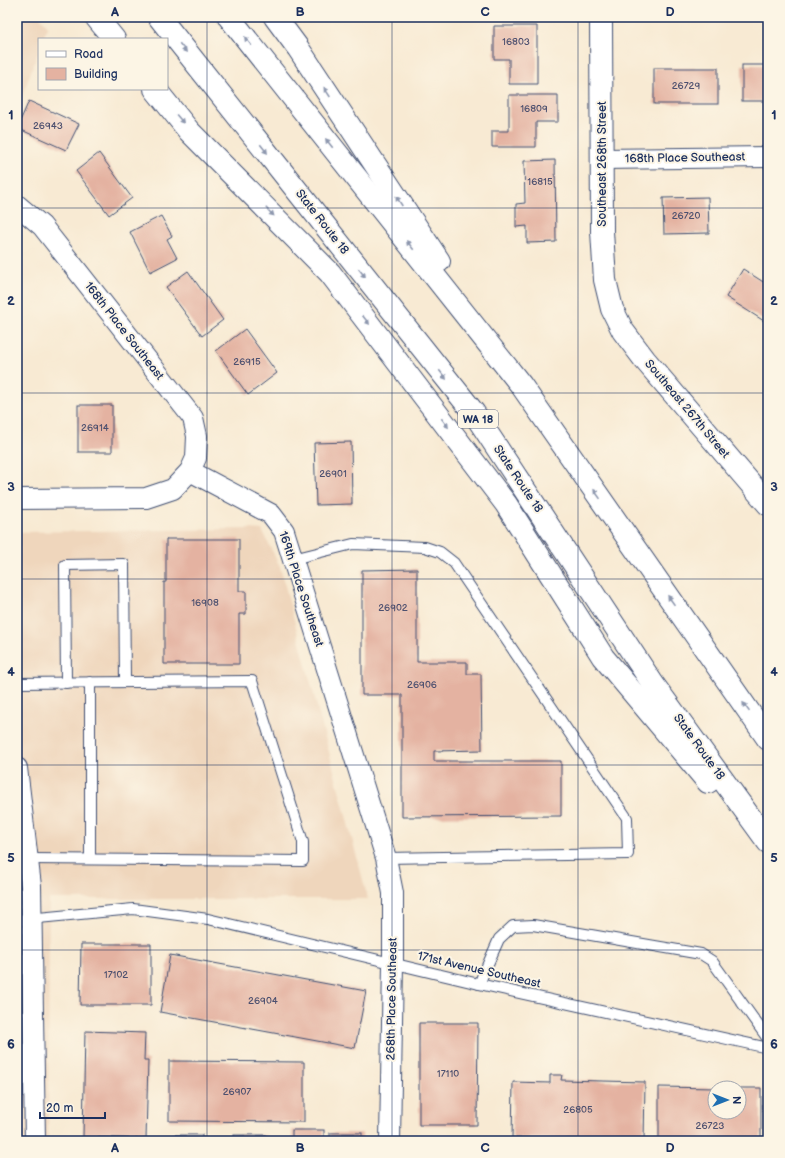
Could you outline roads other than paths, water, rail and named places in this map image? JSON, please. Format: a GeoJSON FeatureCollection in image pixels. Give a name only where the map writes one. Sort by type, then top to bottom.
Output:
{"type":"FeatureCollection","features":[{"type":"Feature","properties":{"kind":"main road"},"geometry":{"type":"LineString","coordinates":[[96,17],[113,38]]}},
{"type":"Feature","properties":{"kind":"main road","name":"State Route 18"},"geometry":{"type":"LineString","coordinates":[[159,17],[474,413],[653,684],[768,842]]}},
{"type":"Feature","properties":{"kind":"main road"},"geometry":{"type":"LineString","coordinates":[[229,17],[521,385]]}},
{"type":"Feature","properties":{"kind":"main road"},"geometry":{"type":"LineString","coordinates":[[275,17],[298,48],[521,385],[768,739]]}},
{"type":"Feature","properties":{"kind":"main road","name":"Southeast 268th Street"},"geometry":{"type":"LineString","coordinates":[[601,17],[602,231],[605,280],[612,309]]}},
{"type":"Feature","properties":{"kind":"main road"},"geometry":{"type":"LineString","coordinates":[[156,90],[190,131],[330,273],[506,504],[603,657],[768,853]]}},
{"type":"Feature","properties":{"kind":"main road","name":"Southeast 267th Street"},"geometry":{"type":"LineString","coordinates":[[612,309],[623,331],[645,360],[768,504]]}},
{"type":"Feature","properties":{"kind":"street","name":"168th Place Southeast"},"geometry":{"type":"LineString","coordinates":[[601,159],[768,157]]}},
{"type":"Feature","properties":{"kind":"street","name":"168th Place Southeast"},"geometry":{"type":"LineString","coordinates":[[17,205],[42,226],[193,418],[197,436],[196,458],[190,472]]}},
{"type":"Feature","properties":{"kind":"street"},"geometry":{"type":"LineString","coordinates":[[17,499],[146,498],[173,489],[190,472]]}},
{"type":"Feature","properties":{"kind":"street","name":"169th Place Southeast"},"geometry":{"type":"LineString","coordinates":[[190,472],[271,514],[284,531],[386,858]]}},
{"type":"Feature","properties":{"kind":"street"},"geometry":{"type":"LineString","coordinates":[[17,768],[31,886],[24,919],[35,1141]]}},
{"type":"Feature","properties":{"kind":"street","name":"268th Place Southeast"},"geometry":{"type":"LineString","coordinates":[[386,858],[393,893],[390,1141]]}},
{"type":"Feature","properties":{"kind":"lane"},"geometry":{"type":"LineString","coordinates":[[293,559],[353,544],[425,547],[440,552],[454,563],[627,818],[628,854],[386,858]]}},
{"type":"Feature","properties":{"kind":"lane"},"geometry":{"type":"LineString","coordinates":[[66,682],[64,565],[124,564],[125,682]]}},
{"type":"Feature","properties":{"kind":"lane"},"geometry":{"type":"LineString","coordinates":[[17,683],[252,681],[303,842],[303,861],[28,859]]}},
{"type":"Feature","properties":{"kind":"lane"},"geometry":{"type":"LineString","coordinates":[[90,682],[90,859]]}},
{"type":"Feature","properties":{"kind":"lane","name":"171st Avenue Southeast"},"geometry":{"type":"LineString","coordinates":[[24,919],[134,909],[208,919],[479,984],[768,1048]]}},
{"type":"Feature","properties":{"kind":"lane"},"geometry":{"type":"LineString","coordinates":[[479,984],[499,939],[513,926],[534,925],[701,954],[712,961],[768,1039]]}}]}
